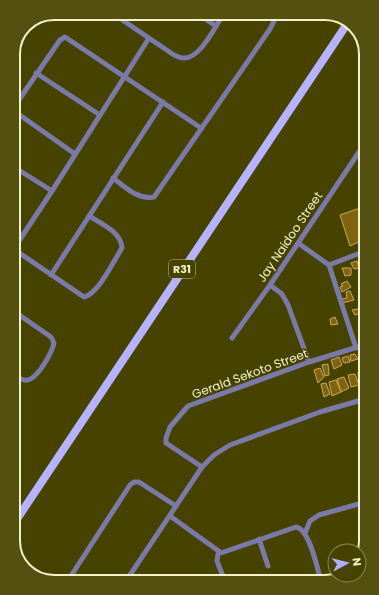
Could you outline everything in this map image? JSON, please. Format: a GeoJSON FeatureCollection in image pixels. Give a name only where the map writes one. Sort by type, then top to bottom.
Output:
{"type":"FeatureCollection","features":[{"type":"Feature","properties":{"kind":"main road","name":"R31"},"geometry":{"type":"LineString","coordinates":[[20,514],[344,26]]}},
{"type":"Feature","properties":{"kind":"street"},"geometry":{"type":"LineString","coordinates":[[122,20],[174,55],[183,58],[193,56],[203,46],[220,20]]}},
{"type":"Feature","properties":{"kind":"street"},"geometry":{"type":"LineString","coordinates":[[207,20],[216,26]]}},
{"type":"Feature","properties":{"kind":"street"},"geometry":{"type":"LineString","coordinates":[[113,178],[137,196],[146,198],[154,197],[274,20]]}},
{"type":"Feature","properties":{"kind":"street"},"geometry":{"type":"LineString","coordinates":[[20,98],[60,40],[65,37],[201,128]]}},
{"type":"Feature","properties":{"kind":"street"},"geometry":{"type":"LineString","coordinates":[[20,239],[149,38]]}},
{"type":"Feature","properties":{"kind":"street"},"geometry":{"type":"LineString","coordinates":[[36,73],[100,115]]}},
{"type":"Feature","properties":{"kind":"street"},"geometry":{"type":"LineString","coordinates":[[51,274],[163,102]]}},
{"type":"Feature","properties":{"kind":"street"},"geometry":{"type":"LineString","coordinates":[[20,115],[76,154]]}},
{"type":"Feature","properties":{"kind":"street","name":"Jay Naidoo Street"},"geometry":{"type":"LineString","coordinates":[[232,338],[270,285],[359,152]]}},
{"type":"Feature","properties":{"kind":"street"},"geometry":{"type":"LineString","coordinates":[[20,171],[52,191]]}},
{"type":"Feature","properties":{"kind":"street"},"geometry":{"type":"LineString","coordinates":[[20,253],[84,297],[89,296],[96,289],[122,248],[121,241],[114,232],[89,216]]}},
{"type":"Feature","properties":{"kind":"street"},"geometry":{"type":"LineString","coordinates":[[298,243],[329,265],[356,348]]}},
{"type":"Feature","properties":{"kind":"street"},"geometry":{"type":"LineString","coordinates":[[329,265],[359,254]]}},
{"type":"Feature","properties":{"kind":"street"},"geometry":{"type":"LineString","coordinates":[[270,285],[282,294],[288,305],[309,362]]}},
{"type":"Feature","properties":{"kind":"street"},"geometry":{"type":"LineString","coordinates":[[20,316],[50,337],[54,343],[53,351],[35,377],[27,380],[20,379]]}},
{"type":"Feature","properties":{"kind":"street","name":"Gerald Sekoto Street"},"geometry":{"type":"LineString","coordinates":[[202,467],[166,442],[170,427],[188,406],[309,362],[359,347]]}},
{"type":"Feature","properties":{"kind":"street"},"geometry":{"type":"LineString","coordinates":[[130,575],[202,467],[214,455],[230,445],[320,412],[359,400]]}},
{"type":"Feature","properties":{"kind":"street"},"geometry":{"type":"LineString","coordinates":[[72,575],[130,485],[134,482],[139,482],[176,506]]}},
{"type":"Feature","properties":{"kind":"street"},"geometry":{"type":"LineString","coordinates":[[305,532],[310,520],[319,515],[359,504]]}},
{"type":"Feature","properties":{"kind":"street"},"geometry":{"type":"LineString","coordinates":[[170,516],[220,552]]}},
{"type":"Feature","properties":{"kind":"street"},"geometry":{"type":"LineString","coordinates":[[223,575],[217,560],[217,555],[220,552],[300,527],[305,532],[319,575]]}},
{"type":"Feature","properties":{"kind":"street"},"geometry":{"type":"LineString","coordinates":[[259,539],[268,566]]}},
{"type":"Feature","properties":{"kind":"building"},"geometry":{"type":"Polygon","coordinates":[[[359,208],[359,242],[350,246],[340,215],[359,208]]]}},
{"type":"Feature","properties":{"kind":"building"},"geometry":{"type":"Polygon","coordinates":[[[357,261],[359,268],[354,269],[351,263],[357,261]]]}},
{"type":"Feature","properties":{"kind":"building"},"geometry":{"type":"Polygon","coordinates":[[[342,268],[351,268],[351,275],[345,276],[342,268]]]}},
{"type":"Feature","properties":{"kind":"building"},"geometry":{"type":"Polygon","coordinates":[[[347,281],[351,287],[342,292],[340,287],[343,286],[341,284],[347,281]]]}},
{"type":"Feature","properties":{"kind":"building"},"geometry":{"type":"Polygon","coordinates":[[[350,291],[354,300],[342,303],[342,299],[347,298],[346,292],[350,291]]]}},
{"type":"Feature","properties":{"kind":"building"},"geometry":{"type":"Polygon","coordinates":[[[359,309],[359,314],[355,315],[352,310],[359,309]]]}},
{"type":"Feature","properties":{"kind":"building"},"geometry":{"type":"Polygon","coordinates":[[[335,317],[338,324],[331,325],[330,319],[335,317]]]}},
{"type":"Feature","properties":{"kind":"building"},"geometry":{"type":"Polygon","coordinates":[[[355,354],[358,359],[351,361],[350,355],[355,354]]]}},
{"type":"Feature","properties":{"kind":"building"},"geometry":{"type":"Polygon","coordinates":[[[348,356],[350,362],[344,363],[342,358],[348,356]]]}},
{"type":"Feature","properties":{"kind":"building"},"geometry":{"type":"Polygon","coordinates":[[[339,357],[342,365],[334,369],[331,360],[339,357]]]}},
{"type":"Feature","properties":{"kind":"building"},"geometry":{"type":"Polygon","coordinates":[[[328,364],[329,375],[325,376],[322,365],[328,364]]]}},
{"type":"Feature","properties":{"kind":"building"},"geometry":{"type":"Polygon","coordinates":[[[320,368],[324,377],[318,383],[314,370],[320,368]]]}},
{"type":"Feature","properties":{"kind":"building"},"geometry":{"type":"Polygon","coordinates":[[[355,374],[359,385],[351,387],[348,375],[355,374]]]}},
{"type":"Feature","properties":{"kind":"building"},"geometry":{"type":"Polygon","coordinates":[[[344,377],[349,388],[341,392],[337,379],[344,377]]]}},
{"type":"Feature","properties":{"kind":"building"},"geometry":{"type":"Polygon","coordinates":[[[336,380],[341,392],[332,396],[329,382],[336,380]]]}},
{"type":"Feature","properties":{"kind":"building"},"geometry":{"type":"Polygon","coordinates":[[[326,383],[330,394],[324,397],[321,384],[326,383]]]}}]}
